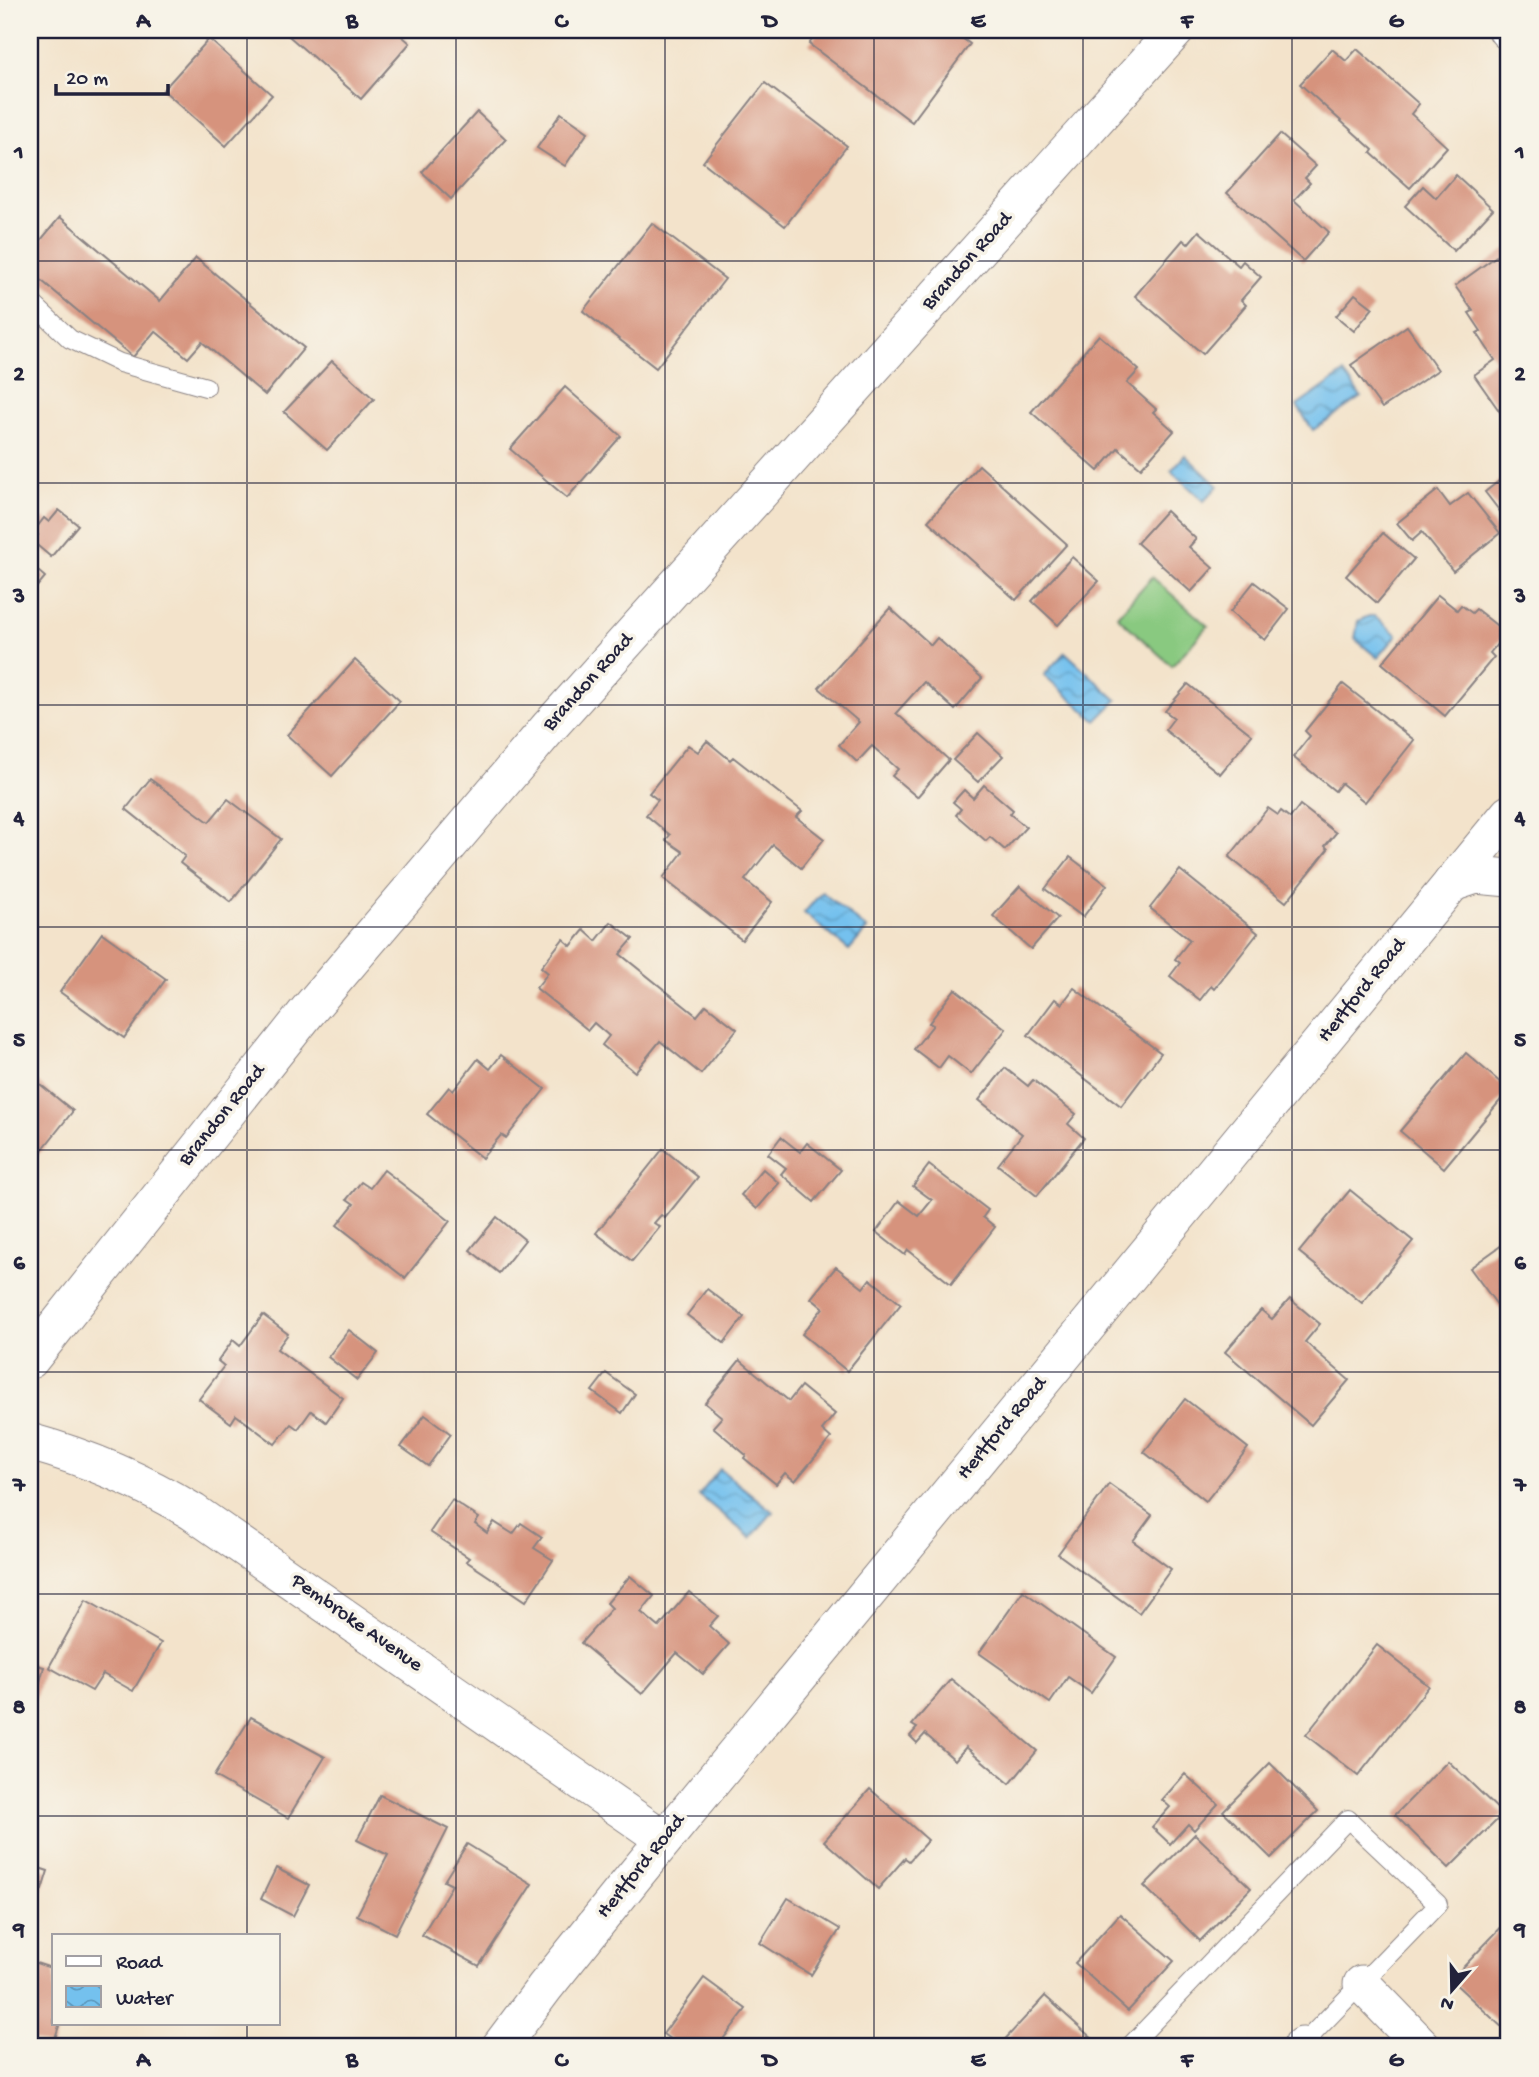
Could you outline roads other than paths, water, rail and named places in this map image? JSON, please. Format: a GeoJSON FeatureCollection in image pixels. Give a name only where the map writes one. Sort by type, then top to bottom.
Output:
{"type":"FeatureCollection","features":[{"type":"Feature","properties":{"kind":"street","name":"Brandon Road"},"geometry":{"type":"LineString","coordinates":[[30,1360],[307,1012],[550,726],[1176,30]]}},
{"type":"Feature","properties":{"kind":"street","name":"Hertford Road"},"geometry":{"type":"LineString","coordinates":[[500,2047],[664,1839],[1509,814]]}},
{"type":"Feature","properties":{"kind":"street"},"geometry":{"type":"LineString","coordinates":[[1452,883],[1476,875],[1509,878]]}},
{"type":"Feature","properties":{"kind":"street","name":"Pembroke Avenue"},"geometry":{"type":"LineString","coordinates":[[30,1442],[63,1451],[114,1471],[164,1494],[193,1512],[664,1839]]}},
{"type":"Feature","properties":{"kind":"street"},"geometry":{"type":"LineString","coordinates":[[1362,1984],[1423,2047]]}},
{"type":"Feature","properties":{"kind":"lane"},"geometry":{"type":"LineString","coordinates":[[30,301],[71,339],[120,363],[206,387]]}},
{"type":"Feature","properties":{"kind":"lane"},"geometry":{"type":"LineString","coordinates":[[1132,2047],[1130,2046],[1348,1819],[1438,1904],[1302,2047]]}},
{"type":"Feature","properties":{"kind":"water"},"geometry":{"type":"Polygon","coordinates":[[[1344,373],[1361,397],[1313,430],[1297,406],[1344,373]]]}},
{"type":"Feature","properties":{"kind":"water"},"geometry":{"type":"Polygon","coordinates":[[[1185,455],[1218,486],[1204,501],[1171,471],[1185,455]]]}},
{"type":"Feature","properties":{"kind":"water"},"geometry":{"type":"Polygon","coordinates":[[[1375,616],[1397,635],[1378,658],[1355,639],[1358,621],[1375,616]]]}},
{"type":"Feature","properties":{"kind":"water"},"geometry":{"type":"Polygon","coordinates":[[[1065,652],[1117,700],[1096,721],[1044,675],[1065,652]]]}},
{"type":"Feature","properties":{"kind":"water"},"geometry":{"type":"Polygon","coordinates":[[[822,892],[867,929],[849,950],[804,913],[822,892]]]}},
{"type":"Feature","properties":{"kind":"water"},"geometry":{"type":"Polygon","coordinates":[[[720,1469],[773,1512],[751,1538],[699,1495],[720,1469]]]}}]}
